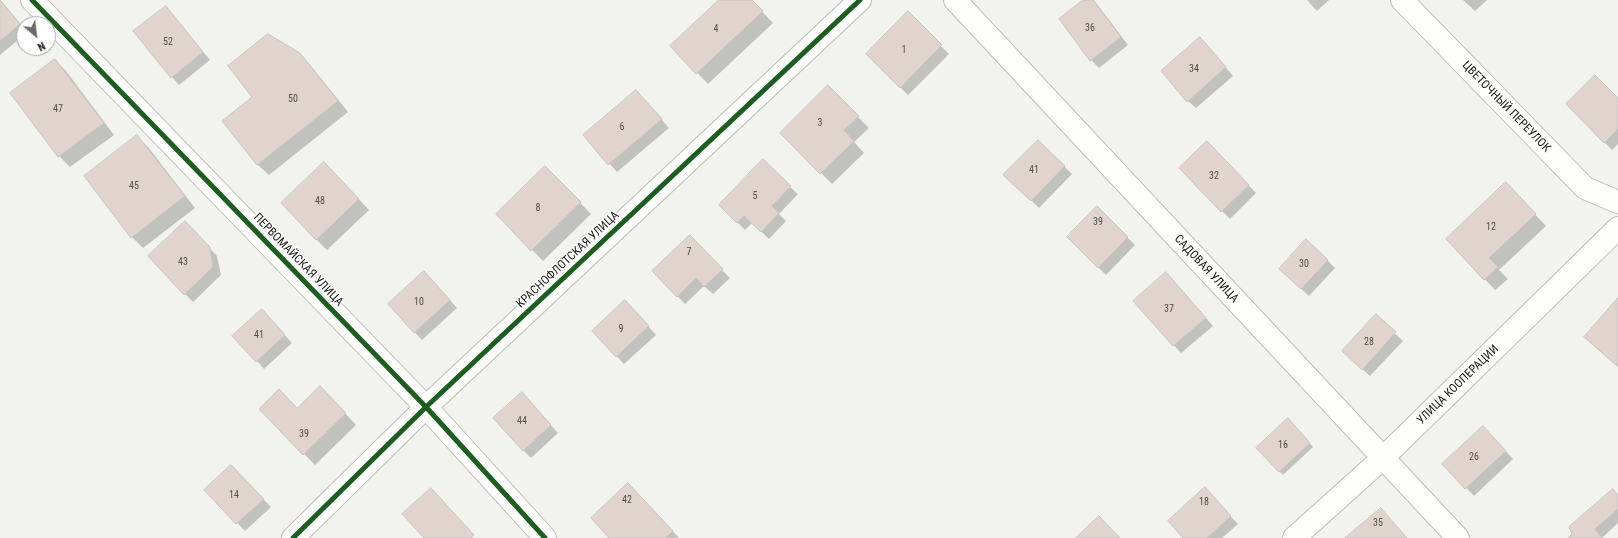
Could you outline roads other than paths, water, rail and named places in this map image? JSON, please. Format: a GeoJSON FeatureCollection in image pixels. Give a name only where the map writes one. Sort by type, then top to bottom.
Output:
{"type":"FeatureCollection","features":[{"type":"Feature","properties":{"kind":"street","name":"ПЕРВОМАЙСКАЯ УЛИЦА"},"geometry":{"type":"LineString","coordinates":[[32,0],[426,407],[545,538]]}},
{"type":"Feature","properties":{"kind":"street","name":"КРАСНОФЛОТСКАЯ УЛИЦА"},"geometry":{"type":"LineString","coordinates":[[293,538],[426,407],[860,0]]}},
{"type":"Feature","properties":{"kind":"street","name":"САДОВАЯ УЛИЦА"},"geometry":{"type":"LineString","coordinates":[[955,0],[1458,538]]}},
{"type":"Feature","properties":{"kind":"street","name":"ЦВЕТОЧНЫЙ ПЕРЕУЛОК"},"geometry":{"type":"LineString","coordinates":[[1402,0],[1585,188],[1618,202]]}},
{"type":"Feature","properties":{"kind":"street","name":"УЛИЦА КООПЕРАЦИИ"},"geometry":{"type":"LineString","coordinates":[[1294,538],[1383,458],[1618,228]]}}]}
